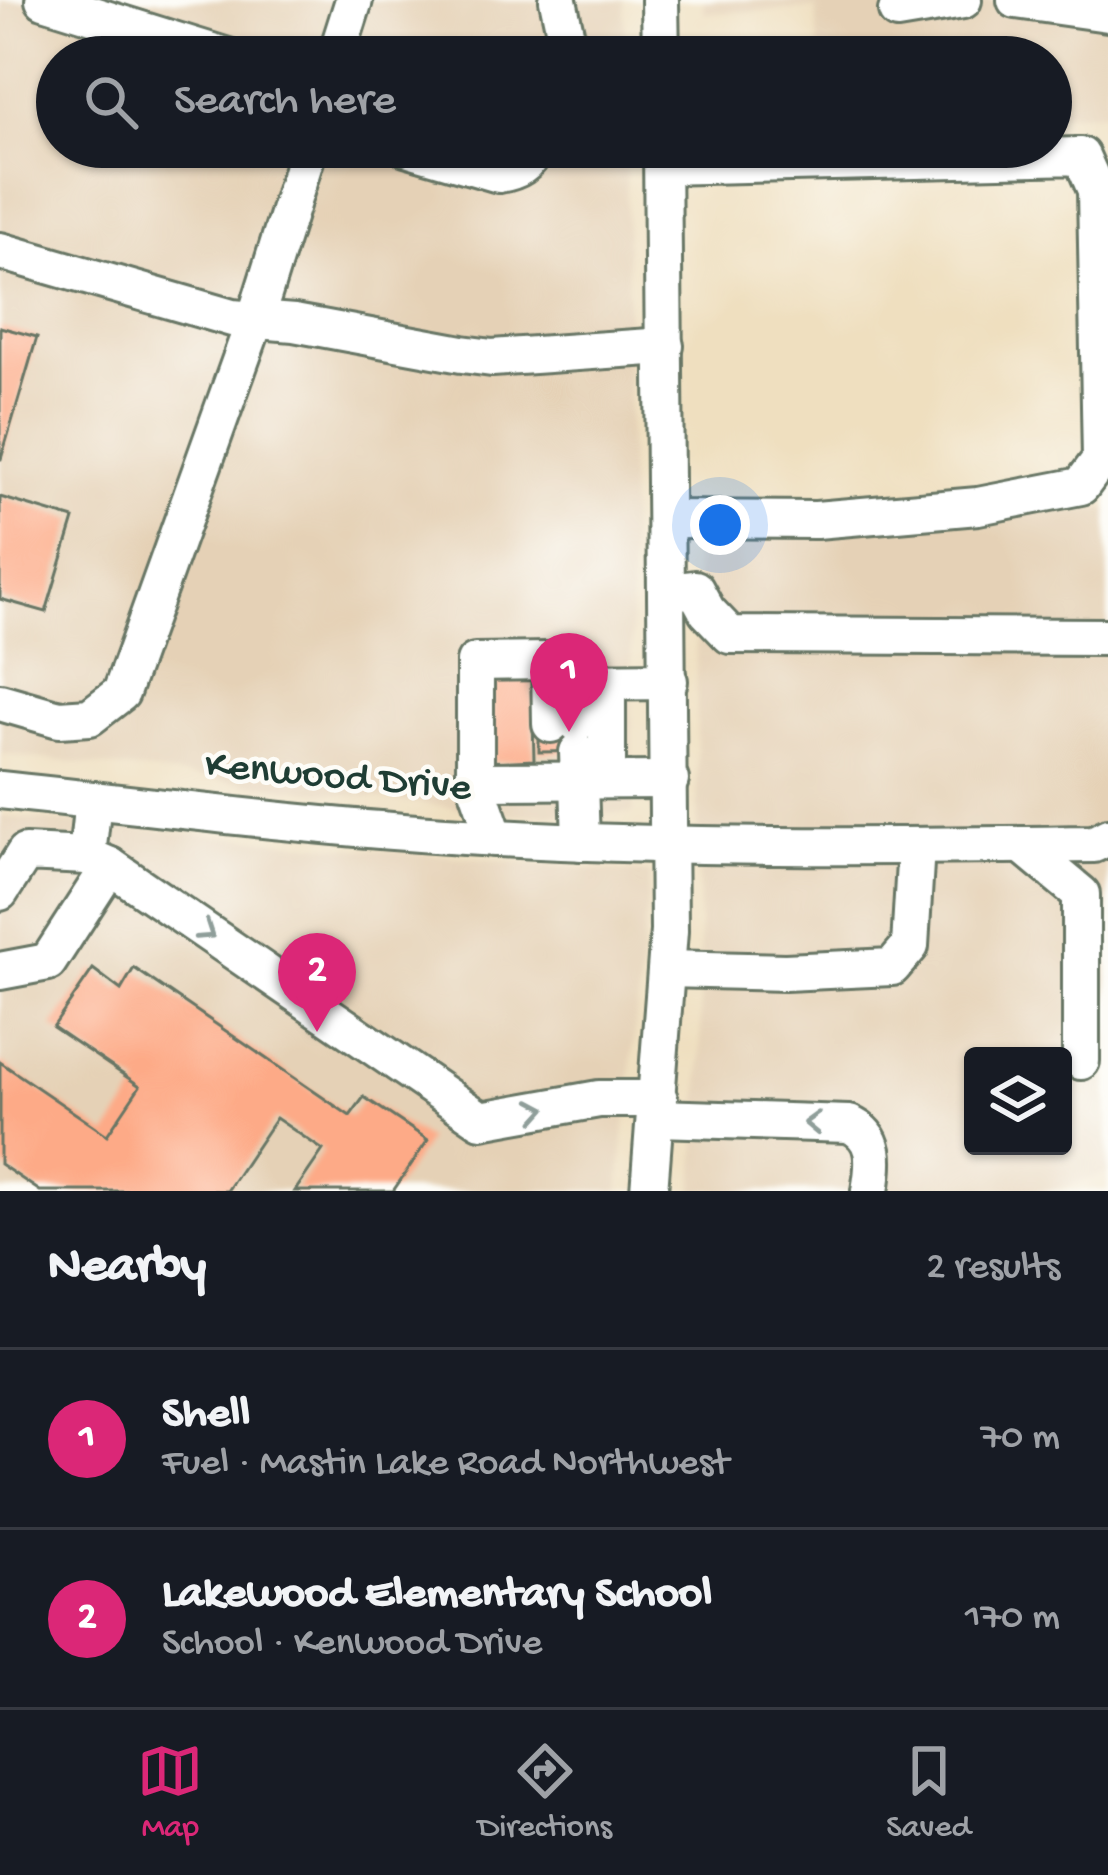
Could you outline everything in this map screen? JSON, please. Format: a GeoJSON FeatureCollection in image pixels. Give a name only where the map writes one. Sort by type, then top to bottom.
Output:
{"type":"FeatureCollection","features":[{"type":"Feature","properties":{"kind":"street"},"geometry":{"type":"LineString","coordinates":[[44,0],[119,10],[179,36]]}},
{"type":"Feature","properties":{"kind":"street"},"geometry":{"type":"LineString","coordinates":[[343,36],[354,0]]}},
{"type":"Feature","properties":{"kind":"street"},"geometry":{"type":"LineString","coordinates":[[558,0],[566,36]]}},
{"type":"Feature","properties":{"kind":"street"},"geometry":{"type":"LineString","coordinates":[[660,0],[661,36]]}},
{"type":"Feature","properties":{"kind":"street"},"geometry":{"type":"LineString","coordinates":[[897,11],[963,0]]}},
{"type":"Feature","properties":{"kind":"street"},"geometry":{"type":"LineString","coordinates":[[1016,0],[1108,14]]}},
{"type":"Feature","properties":{"kind":"street"},"geometry":{"type":"LineString","coordinates":[[667,519],[816,520],[978,506],[1081,486],[1102,459],[1096,190],[1081,156],[1072,156]]}},
{"type":"Feature","properties":{"kind":"street"},"geometry":{"type":"LineString","coordinates":[[0,702],[59,719],[90,717],[121,694],[255,320],[302,168]]}},
{"type":"Feature","properties":{"kind":"street"},"geometry":{"type":"LineString","coordinates":[[478,168],[499,174],[519,168]]}},
{"type":"Feature","properties":{"kind":"street"},"geometry":{"type":"LineString","coordinates":[[649,1191],[667,969],[670,844],[663,168]]}},
{"type":"Feature","properties":{"kind":"street"},"geometry":{"type":"LineString","coordinates":[[0,251],[178,303],[255,320],[492,358],[665,346]]}},
{"type":"Feature","properties":{"kind":"street"},"geometry":{"type":"LineString","coordinates":[[668,592],[694,590],[730,635],[1108,637]]}},
{"type":"Feature","properties":{"kind":"street"},"geometry":{"type":"LineString","coordinates":[[495,838],[476,781],[475,662],[669,681]]}},
{"type":"Feature","properties":{"kind":"street"},"geometry":{"type":"LineString","coordinates":[[578,675],[571,756],[580,842]]}},
{"type":"Feature","properties":{"kind":"street"},"geometry":{"type":"LineString","coordinates":[[571,756],[578,675]]}},
{"type":"Feature","properties":{"kind":"street"},"geometry":{"type":"LineString","coordinates":[[476,781],[571,756],[670,780]]}},
{"type":"Feature","properties":{"kind":"street","name":"Kenwood Drive"},"geometry":{"type":"LineString","coordinates":[[0,790],[495,838],[580,842],[916,847],[1094,844],[1108,837]]}},
{"type":"Feature","properties":{"kind":"street"},"geometry":{"type":"LineString","coordinates":[[0,971],[48,962],[98,861],[93,800]]}},
{"type":"Feature","properties":{"kind":"street"},"geometry":{"type":"LineString","coordinates":[[1022,845],[1081,894],[1082,1060]]}},
{"type":"Feature","properties":{"kind":"street"},"geometry":{"type":"LineString","coordinates":[[667,969],[785,972],[892,967],[910,946],[916,847]]}},
{"type":"Feature","properties":{"kind":"street"},"geometry":{"type":"LineString","coordinates":[[0,892],[25,853],[98,861],[481,1120],[599,1099],[849,1124],[865,1130],[873,1145],[870,1191]]}},
{"type":"Feature","properties":{"kind":"shaded area"},"geometry":{"type":"Polygon","coordinates":[[[0,0],[624,0],[625,36],[36,36],[36,168],[626,168],[633,813],[519,815],[0,754],[0,0]]]}},
{"type":"Feature","properties":{"kind":"shaded area"},"geometry":{"type":"Polygon","coordinates":[[[704,0],[1108,0],[1108,112],[1072,113],[1072,36],[818,36],[816,9],[704,13],[704,0]]]}},
{"type":"Feature","properties":{"kind":"shaded area"},"geometry":{"type":"Polygon","coordinates":[[[1108,508],[1108,1173],[1052,1191],[694,1191],[701,1064],[694,520],[1108,508]]]}},
{"type":"Feature","properties":{"kind":"shaded area"},"geometry":{"type":"Polygon","coordinates":[[[0,816],[650,874],[619,1191],[0,1191],[0,816]]]}},
{"type":"Feature","properties":{"kind":"building"},"geometry":{"type":"Polygon","coordinates":[[[0,327],[37,337],[1,459],[0,459],[0,327]]]}},
{"type":"Feature","properties":{"kind":"building"},"geometry":{"type":"Polygon","coordinates":[[[0,497],[74,519],[46,612],[0,599],[0,497]]]}},
{"type":"Feature","properties":{"kind":"building"},"geometry":{"type":"Polygon","coordinates":[[[532,675],[534,760],[493,762],[492,676],[532,675]]]}},
{"type":"Feature","properties":{"kind":"building"},"geometry":{"type":"Polygon","coordinates":[[[602,722],[602,751],[539,752],[539,723],[602,722]]]}},
{"type":"Feature","properties":{"kind":"building"},"geometry":{"type":"Polygon","coordinates":[[[134,968],[350,1116],[364,1097],[428,1140],[393,1191],[295,1191],[323,1150],[276,1118],[227,1191],[40,1191],[0,1164],[0,1062],[107,1135],[140,1086],[53,1027],[93,969],[121,990],[134,968]]]}},
{"type":"Feature","properties":{"kind":"place","name":"Shell"},"geometry":{"type":"Point","coordinates":[569,732]}},
{"type":"Feature","properties":{"kind":"place","name":"Lakewood Elementary School"},"geometry":{"type":"Point","coordinates":[317,1032]}}]}
